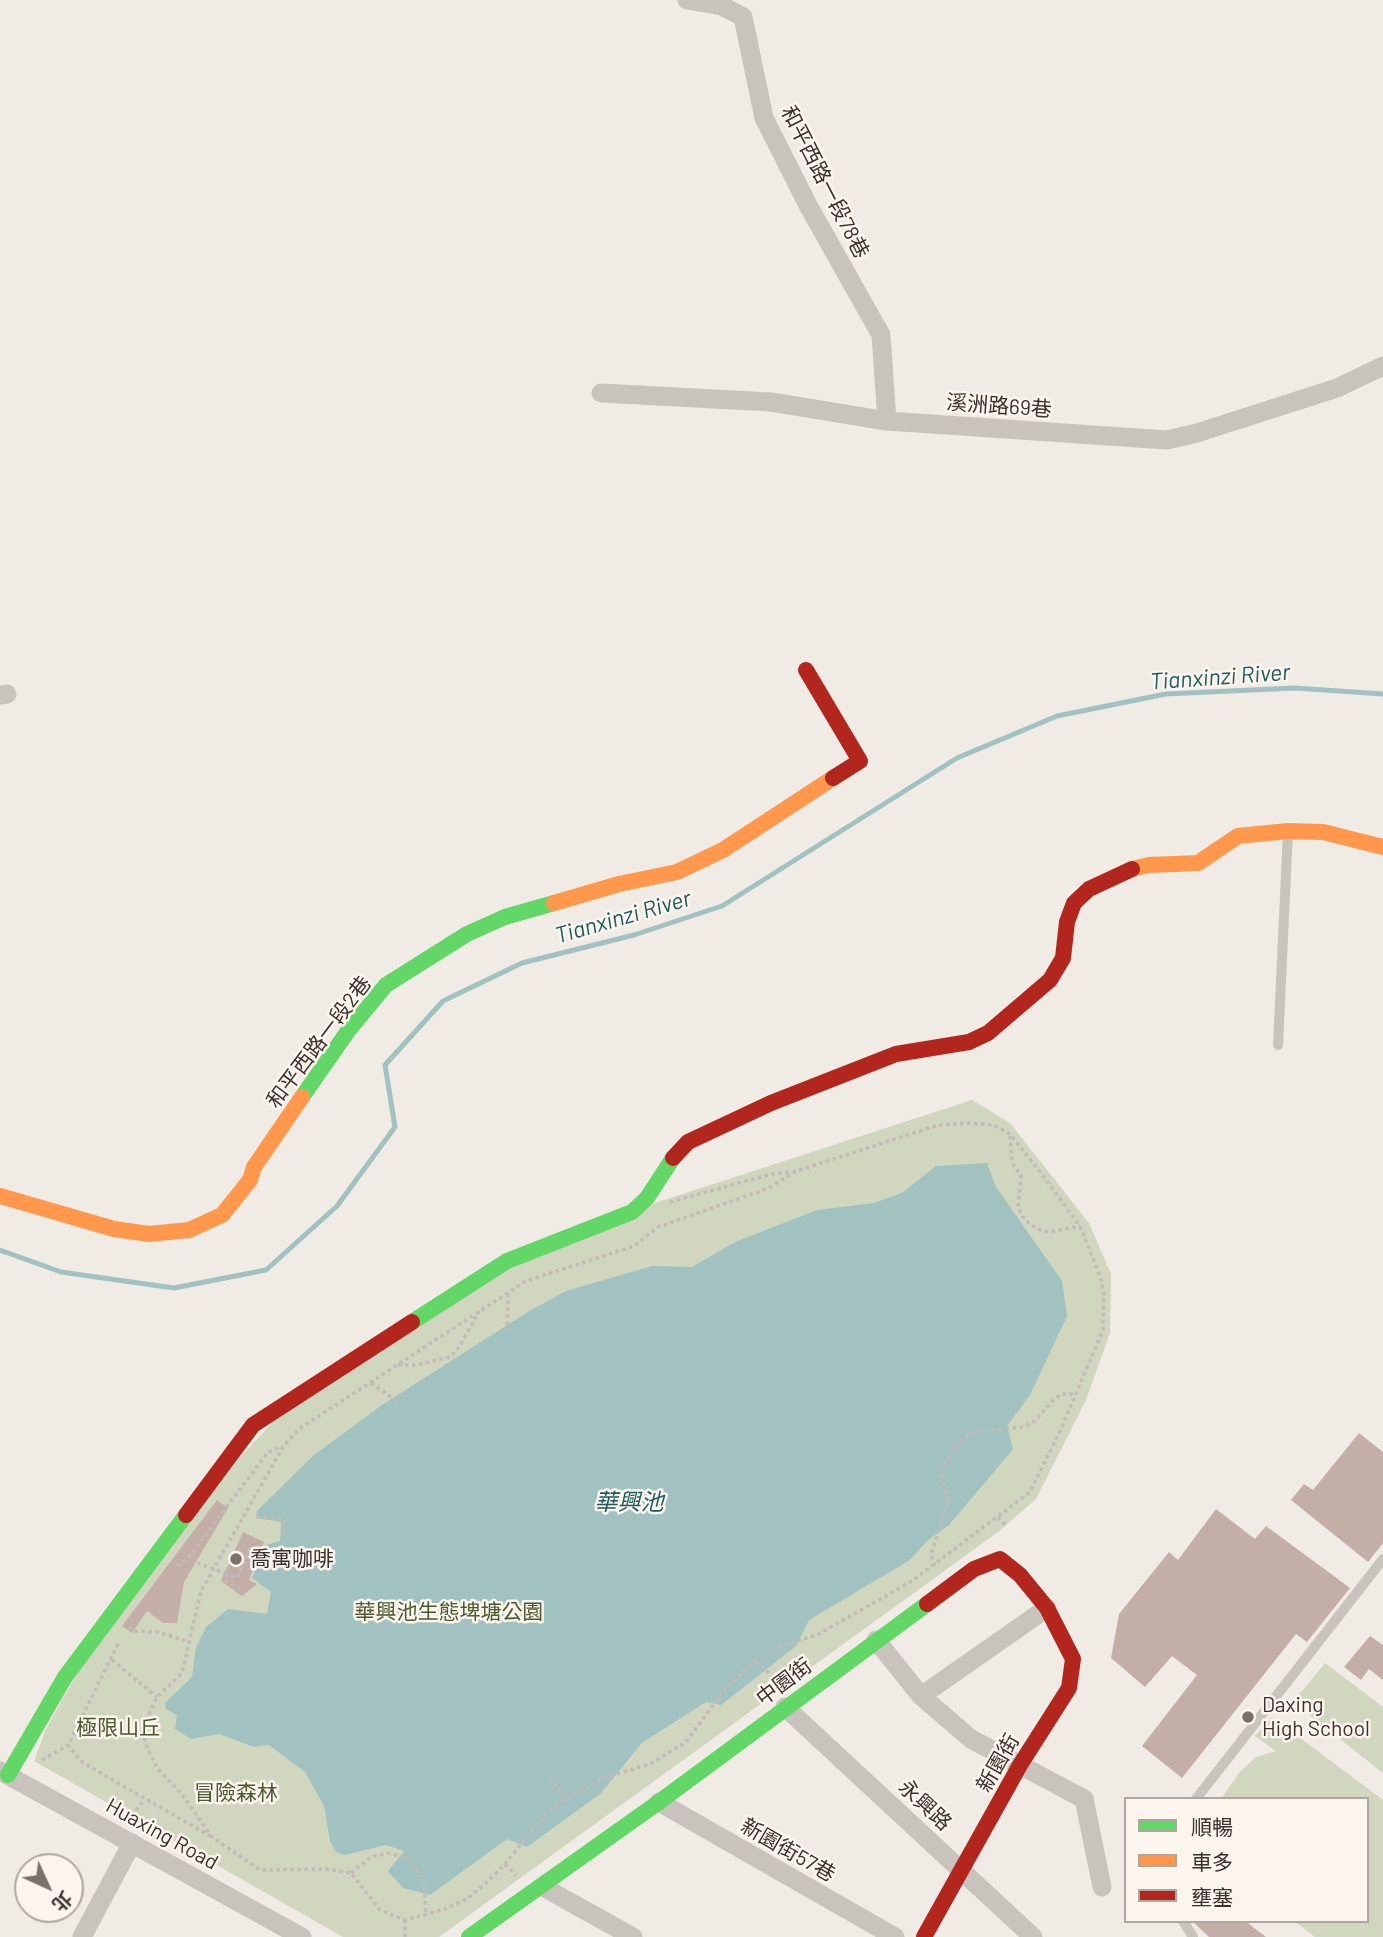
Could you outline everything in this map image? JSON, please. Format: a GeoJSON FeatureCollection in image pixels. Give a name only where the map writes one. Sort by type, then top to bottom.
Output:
{"type":"FeatureCollection","features":[{"type":"Feature","properties":{"kind":"street","name":"和平西路一段78巷"},"geometry":{"type":"LineString","coordinates":[[687,0],[722,6],[743,17],[764,118],[809,207],[881,335],[887,421]]}},
{"type":"Feature","properties":{"kind":"street","name":"溪洲路69巷"},"geometry":{"type":"LineString","coordinates":[[601,393],[771,402],[887,421],[1167,440],[1337,388],[1383,366]]}},
{"type":"Feature","properties":{"kind":"street","name":"和平西路一段2巷"},"geometry":{"type":"LineString","coordinates":[[0,1196],[114,1229],[149,1234],[189,1230],[222,1214],[250,1180],[254,1167],[348,1031],[386,985],[467,934],[505,917],[619,884],[677,872],[723,850],[860,761],[806,670]]}},
{"type":"Feature","properties":{"kind":"street"},"geometry":{"type":"LineString","coordinates":[[4,1773],[65,1676],[253,1426],[507,1261],[632,1212],[647,1198],[669,1162],[688,1142],[771,1103],[896,1055],[969,1042],[988,1033],[1050,981],[1063,958],[1067,922],[1074,902],[1089,889],[1121,872],[1198,863],[1238,836],[1288,831],[1323,832],[1383,846]]}},
{"type":"Feature","properties":{"kind":"street","name":"中園街"},"geometry":{"type":"LineString","coordinates":[[469,1937],[659,1802],[785,1698],[876,1640],[974,1569],[1000,1559],[1020,1575],[1047,1608]]}},
{"type":"Feature","properties":{"kind":"street"},"geometry":{"type":"LineString","coordinates":[[921,1696],[1047,1608]]}},
{"type":"Feature","properties":{"kind":"street","name":"新園街"},"geometry":{"type":"LineString","coordinates":[[924,1937],[1020,1765],[1069,1688],[1073,1659],[1047,1608]]}},
{"type":"Feature","properties":{"kind":"street"},"geometry":{"type":"LineString","coordinates":[[876,1640],[921,1696],[971,1739],[1084,1798],[1102,1886]]}},
{"type":"Feature","properties":{"kind":"street","name":"永興路"},"geometry":{"type":"LineString","coordinates":[[785,1698],[1033,1937]]}},
{"type":"Feature","properties":{"kind":"street","name":"Huaxing Road"},"geometry":{"type":"LineString","coordinates":[[4,1773],[302,1937]]}},
{"type":"Feature","properties":{"kind":"street","name":"新園街57巷"},"geometry":{"type":"LineString","coordinates":[[659,1802],[895,1937]]}},
{"type":"Feature","properties":{"kind":"street"},"geometry":{"type":"LineString","coordinates":[[82,1937],[132,1843]]}},
{"type":"Feature","properties":{"kind":"street"},"geometry":{"type":"LineString","coordinates":[[544,1886],[633,1937]]}},
{"type":"Feature","properties":{"kind":"lane"},"geometry":{"type":"LineString","coordinates":[[1278,1045],[1288,831]]}},
{"type":"Feature","properties":{"kind":"lane"},"geometry":{"type":"LineString","coordinates":[[1198,1797],[1383,1559]]}},
{"type":"Feature","properties":{"kind":"path"},"geometry":{"type":"LineString","coordinates":[[68,1745],[82,1762],[212,1837],[260,1870],[328,1869],[351,1873],[380,1910],[405,1920],[426,1915],[467,1899],[505,1864],[545,1815],[566,1798],[586,1786],[650,1764],[686,1742],[724,1690],[755,1660],[817,1635],[935,1566],[1030,1492],[1103,1330],[1101,1279],[1080,1226],[1010,1134],[993,1125],[938,1125],[794,1172],[771,1174],[662,1204]]}},
{"type":"Feature","properties":{"kind":"path"},"geometry":{"type":"LineString","coordinates":[[1010,1134],[1012,1163],[1021,1175],[1018,1207],[1024,1219],[1037,1229],[1049,1232],[1080,1226]]}},
{"type":"Feature","properties":{"kind":"path"},"geometry":{"type":"LineString","coordinates":[[212,1837],[181,1793],[157,1768],[145,1742],[144,1724],[157,1697],[182,1673],[187,1641],[201,1591],[283,1447],[299,1429],[508,1290],[526,1281],[634,1246],[658,1227],[769,1188],[794,1172]]}},
{"type":"Feature","properties":{"kind":"path"},"geometry":{"type":"LineString","coordinates":[[507,1332],[508,1290]]}},
{"type":"Feature","properties":{"kind":"path"},"geometry":{"type":"LineString","coordinates":[[397,1365],[416,1365],[450,1357],[465,1339],[480,1310]]}},
{"type":"Feature","properties":{"kind":"path"},"geometry":{"type":"LineString","coordinates":[[370,1382],[398,1402]]}},
{"type":"Feature","properties":{"kind":"path"},"geometry":{"type":"LineString","coordinates":[[935,1566],[931,1554],[948,1502],[943,1479],[945,1464],[954,1447],[962,1439],[979,1431],[1024,1427],[1035,1421],[1054,1399],[1062,1394],[1076,1394]]}},
{"type":"Feature","properties":{"kind":"path"},"geometry":{"type":"LineString","coordinates":[[225,1506],[268,1452],[283,1447]]}},
{"type":"Feature","properties":{"kind":"path"},"geometry":{"type":"LineString","coordinates":[[257,1517],[284,1518],[283,1536]]}},
{"type":"Feature","properties":{"kind":"path"},"geometry":{"type":"LineString","coordinates":[[998,1517],[1006,1526]]}},
{"type":"Feature","properties":{"kind":"path"},"geometry":{"type":"LineString","coordinates":[[189,1557],[197,1563],[237,1578],[251,1545]]}},
{"type":"Feature","properties":{"kind":"path"},"geometry":{"type":"LineString","coordinates":[[226,1574],[225,1580],[240,1589]]}},
{"type":"Feature","properties":{"kind":"path"},"geometry":{"type":"LineString","coordinates":[[861,1610],[867,1617]]}},
{"type":"Feature","properties":{"kind":"path"},"geometry":{"type":"LineString","coordinates":[[133,1631],[157,1632],[187,1641]]}},
{"type":"Feature","properties":{"kind":"path"},"geometry":{"type":"LineString","coordinates":[[37,1762],[68,1745],[121,1639]]}},
{"type":"Feature","properties":{"kind":"path"},"geometry":{"type":"LineString","coordinates":[[112,1660],[157,1697]]}},
{"type":"Feature","properties":{"kind":"path"},"geometry":{"type":"LineString","coordinates":[[755,1660],[766,1670],[785,1698]]}},
{"type":"Feature","properties":{"kind":"path"},"geometry":{"type":"LineString","coordinates":[[686,1742],[690,1748]]}},
{"type":"Feature","properties":{"kind":"path"},"geometry":{"type":"LineString","coordinates":[[550,1777],[566,1798]]}},
{"type":"Feature","properties":{"kind":"path"},"geometry":{"type":"LineString","coordinates":[[132,1816],[144,1798]]}},
{"type":"Feature","properties":{"kind":"path"},"geometry":{"type":"LineString","coordinates":[[351,1873],[371,1857],[387,1853],[408,1858],[424,1881],[426,1915]]}},
{"type":"Feature","properties":{"kind":"path"},"geometry":{"type":"LineString","coordinates":[[505,1864],[519,1880]]}},
{"type":"Feature","properties":{"kind":"path"},"geometry":{"type":"LineString","coordinates":[[405,1920],[405,1937]]}},
{"type":"Feature","properties":{"kind":"green space","name":"華興池"},"geometry":{"type":"Polygon","coordinates":[[[972,1100],[1010,1123],[1089,1223],[1111,1274],[1110,1333],[1086,1400],[1036,1499],[998,1532],[439,1937],[343,1937],[34,1761],[46,1729],[78,1672],[241,1456],[279,1416],[503,1267],[658,1202],[972,1100]]]}},
{"type":"Feature","properties":{"kind":"green space"},"geometry":{"type":"Polygon","coordinates":[[[1325,1663],[1383,1707],[1383,1773],[1293,1702],[1325,1663]]]}},
{"type":"Feature","properties":{"kind":"green space"},"geometry":{"type":"Polygon","coordinates":[[[1272,1717],[1383,1800],[1383,1937],[1315,1937],[1297,1923],[1369,1923],[1369,1797],[1222,1797],[1239,1773],[1256,1757],[1276,1751],[1255,1736],[1272,1717]]]}},
{"type":"Feature","properties":{"kind":"water","name":"華興池"},"geometry":{"type":"Polygon","coordinates":[[[987,1163],[996,1187],[1062,1281],[1067,1316],[1030,1395],[1007,1426],[1013,1449],[949,1525],[928,1540],[910,1560],[809,1620],[796,1646],[721,1705],[706,1702],[642,1743],[600,1794],[527,1847],[507,1839],[430,1895],[403,1888],[388,1871],[404,1851],[386,1845],[345,1855],[336,1852],[330,1841],[324,1806],[305,1772],[269,1745],[254,1747],[219,1734],[191,1739],[175,1729],[177,1715],[166,1709],[165,1703],[192,1677],[196,1648],[206,1627],[228,1609],[267,1614],[271,1592],[252,1578],[266,1545],[280,1541],[281,1522],[256,1518],[257,1511],[314,1455],[382,1405],[526,1313],[566,1291],[652,1266],[692,1267],[735,1242],[817,1210],[874,1203],[902,1193],[936,1166],[987,1163]]]}},
{"type":"Feature","properties":{"kind":"building"},"geometry":{"type":"Polygon","coordinates":[[[1359,1433],[1383,1452],[1383,1543],[1368,1562],[1291,1500],[1304,1484],[1313,1490],[1359,1433]]]}},
{"type":"Feature","properties":{"kind":"building"},"geometry":{"type":"Polygon","coordinates":[[[217,1500],[228,1508],[184,1582],[177,1623],[163,1623],[147,1611],[132,1633],[122,1626],[217,1500]]]}},
{"type":"Feature","properties":{"kind":"building"},"geometry":{"type":"Polygon","coordinates":[[[1216,1509],[1255,1539],[1266,1526],[1350,1588],[1307,1642],[1296,1634],[1182,1778],[1142,1746],[1197,1675],[1172,1656],[1145,1687],[1111,1658],[1119,1614],[1169,1552],[1178,1560],[1216,1509]]]}},
{"type":"Feature","properties":{"kind":"building"},"geometry":{"type":"Polygon","coordinates":[[[243,1532],[264,1542],[249,1580],[257,1584],[242,1596],[221,1581],[243,1532]]]}},
{"type":"Feature","properties":{"kind":"building"},"geometry":{"type":"Polygon","coordinates":[[[1370,1636],[1383,1645],[1383,1680],[1369,1669],[1361,1680],[1344,1667],[1370,1636]]]}},
{"type":"Feature","properties":{"kind":"building"},"geometry":{"type":"Polygon","coordinates":[[[1194,1923],[1248,1923],[1266,1937],[1209,1937],[1194,1923]]]}},
{"type":"Feature","properties":{"kind":"waterway","name":"Tianxinzi River"},"geometry":{"type":"LineString","coordinates":[[0,1250],[61,1272],[174,1288],[266,1270],[337,1206],[395,1127],[385,1065],[443,1001],[522,963],[634,935],[722,906],[957,758],[1057,716],[1166,694],[1295,688],[1383,694]]}},
{"type":"Feature","properties":{"kind":"traffic: fast"},"geometry":{"type":"LineString","coordinates":[[302,1097],[348,1031],[386,985],[467,934],[505,917],[554,903]]}},
{"type":"Feature","properties":{"kind":"traffic: fast"},"geometry":{"type":"LineString","coordinates":[[412,1322],[507,1261],[632,1212],[647,1198],[673,1158]]}},
{"type":"Feature","properties":{"kind":"traffic: fast"},"geometry":{"type":"LineString","coordinates":[[8,1775],[65,1677],[186,1515]]}},
{"type":"Feature","properties":{"kind":"traffic: fast"},"geometry":{"type":"LineString","coordinates":[[469,1937],[659,1802],[927,1604]]}},
{"type":"Feature","properties":{"kind":"traffic: slow"},"geometry":{"type":"LineString","coordinates":[[554,903],[619,884],[677,872],[723,850],[833,778]]}},
{"type":"Feature","properties":{"kind":"traffic: slow"},"geometry":{"type":"LineString","coordinates":[[1132,869],[1149,865],[1198,863],[1238,836],[1288,831],[1323,832],[1383,847]]}},
{"type":"Feature","properties":{"kind":"traffic: slow"},"geometry":{"type":"LineString","coordinates":[[0,1196],[114,1229],[149,1234],[189,1230],[222,1215],[250,1180],[254,1167],[302,1097]]}},
{"type":"Feature","properties":{"kind":"traffic: jam"},"geometry":{"type":"LineString","coordinates":[[806,670],[860,761],[833,778]]}},
{"type":"Feature","properties":{"kind":"traffic: jam"},"geometry":{"type":"LineString","coordinates":[[673,1158],[688,1142],[771,1103],[896,1054],[969,1042],[988,1033],[1050,980],[1063,958],[1067,922],[1074,903],[1089,889],[1132,869]]}},
{"type":"Feature","properties":{"kind":"traffic: jam"},"geometry":{"type":"LineString","coordinates":[[186,1515],[253,1425],[412,1322]]}},
{"type":"Feature","properties":{"kind":"traffic: jam"},"geometry":{"type":"LineString","coordinates":[[924,1937],[1020,1765],[1069,1688],[1073,1659],[1047,1608],[1020,1575],[1000,1559],[974,1569],[927,1604]]}},
{"type":"Feature","properties":{"kind":"place","name":"喬寓咖啡"},"geometry":{"type":"Point","coordinates":[236,1559]}},
{"type":"Feature","properties":{"kind":"place","name":"Daxing High School"},"geometry":{"type":"Point","coordinates":[1248,1717]}},
{"type":"Feature","properties":{"kind":"park label","name":"華興池生態埤塘公園"},"geometry":{"type":"Point","coordinates":[449,1612]}},
{"type":"Feature","properties":{"kind":"park label","name":"極限山丘"},"geometry":{"type":"Point","coordinates":[118,1728]}},
{"type":"Feature","properties":{"kind":"park label","name":"冒險森林"},"geometry":{"type":"Point","coordinates":[236,1793]}}]}
